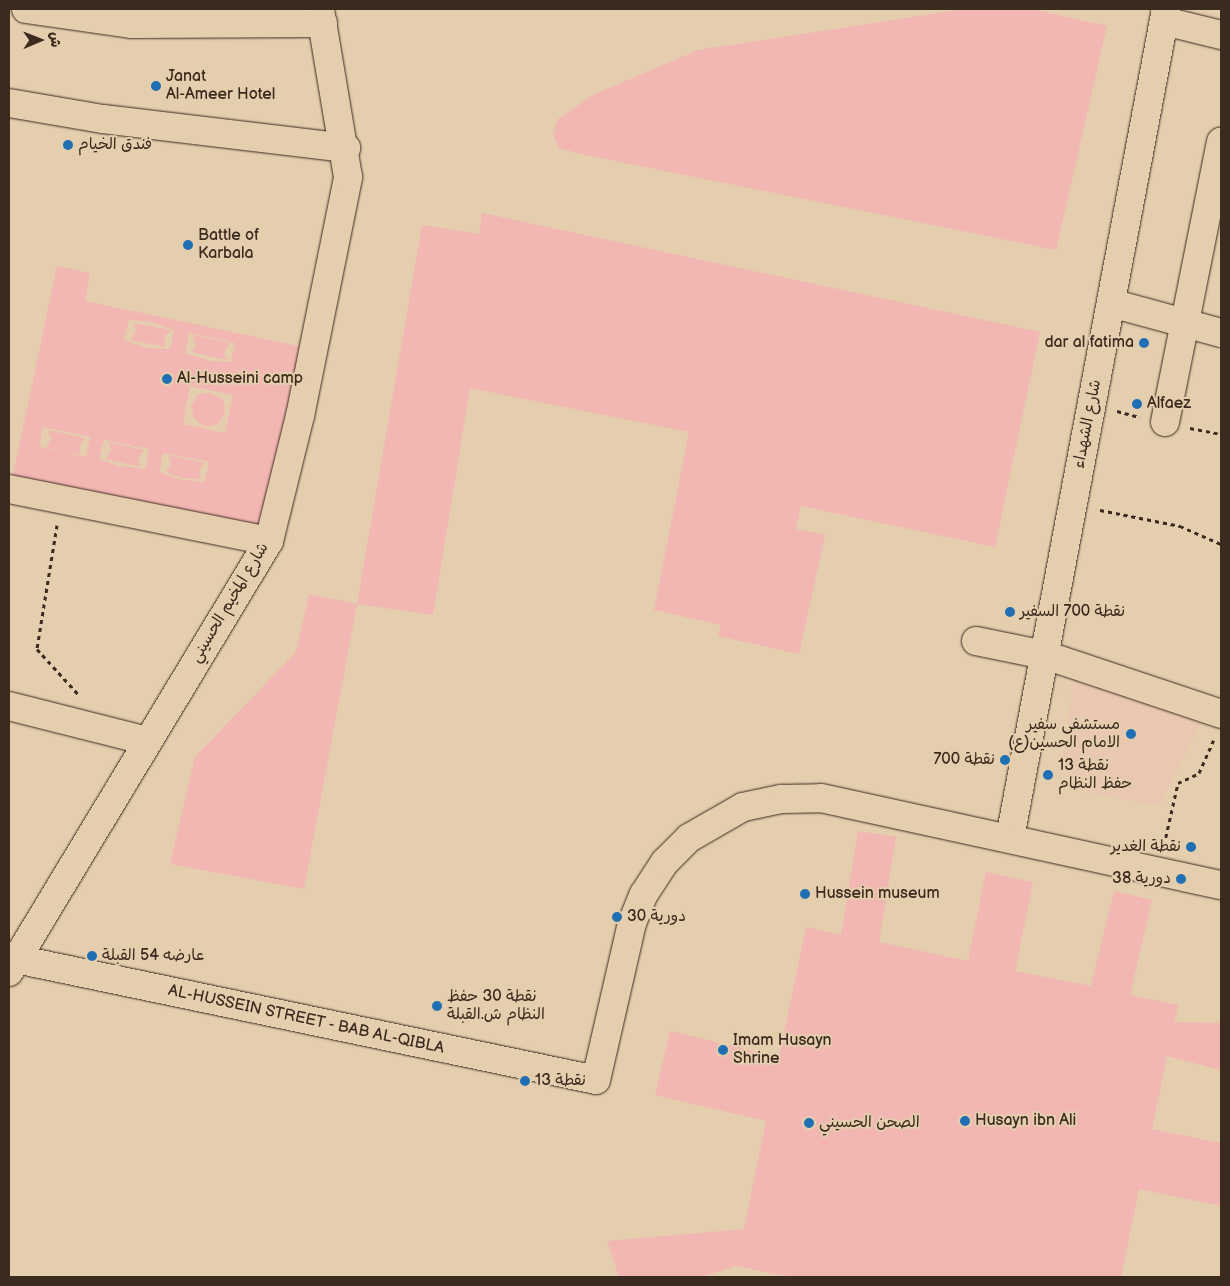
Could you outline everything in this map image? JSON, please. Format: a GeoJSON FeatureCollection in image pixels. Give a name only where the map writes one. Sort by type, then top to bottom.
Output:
{"type":"FeatureCollection","features":[{"type":"Feature","properties":{"kind":"street"},"geometry":{"type":"LineString","coordinates":[[26,9],[131,24],[321,16]]}},
{"type":"Feature","properties":{"kind":"street"},"geometry":{"type":"LineString","coordinates":[[1165,15],[1221,35]]}},
{"type":"Feature","properties":{"kind":"street","name":"شارع الشهداء"},"geometry":{"type":"LineString","coordinates":[[1010,838],[1165,15]]}},
{"type":"Feature","properties":{"kind":"street","name":"شارع المخيم الحسيني"},"geometry":{"type":"LineString","coordinates":[[11,963],[269,541],[300,416],[348,177],[346,148],[321,16]]}},
{"type":"Feature","properties":{"kind":"street"},"geometry":{"type":"LineString","coordinates":[[9,104],[103,120],[346,148]]}},
{"type":"Feature","properties":{"kind":"street"},"geometry":{"type":"LineString","coordinates":[[1165,422],[1187,323],[1221,142]]}},
{"type":"Feature","properties":{"kind":"street"},"geometry":{"type":"LineString","coordinates":[[1111,302],[1221,333]]}},
{"type":"Feature","properties":{"kind":"street"},"geometry":{"type":"LineString","coordinates":[[9,489],[269,541]]}},
{"type":"Feature","properties":{"kind":"street"},"geometry":{"type":"LineString","coordinates":[[976,640],[1045,655],[1219,724]]}},
{"type":"Feature","properties":{"kind":"street"},"geometry":{"type":"LineString","coordinates":[[9,706],[147,741]]}},
{"type":"Feature","properties":{"kind":"street","name":"AL-HUSSEIN STREET - BAB AL-QIBLA"},"geometry":{"type":"LineString","coordinates":[[11,963],[596,1080],[632,923],[644,894],[676,850],[722,816],[760,802],[821,798],[1010,838]]}},
{"type":"Feature","properties":{"kind":"street"},"geometry":{"type":"LineString","coordinates":[[1010,838],[1221,885]]}},
{"type":"Feature","properties":{"kind":"path"},"geometry":{"type":"LineString","coordinates":[[61,499],[38,649],[80,697]]}},
{"type":"Feature","properties":{"kind":"path"},"geometry":{"type":"LineString","coordinates":[[1073,505],[1180,526],[1221,544]]}},
{"type":"Feature","properties":{"kind":"path"},"geometry":{"type":"LineString","coordinates":[[1158,870],[1178,783],[1199,773],[1219,724]]}},
{"type":"Feature","properties":{"kind":"shaded area","name":"مستشفى سفير الامام الحسين(ع)"},"geometry":{"type":"Polygon","coordinates":[[[1075,673],[1206,712],[1159,806],[1081,791],[1067,776],[1063,756],[1075,673]]]}},
{"type":"Feature","properties":{"kind":"building"},"geometry":{"type":"Polygon","coordinates":[[[964,9],[1032,9],[1107,26],[1056,250],[581,154],[559,148],[553,135],[558,119],[593,95],[698,50],[964,9]]]}},
{"type":"Feature","properties":{"kind":"building"},"geometry":{"type":"Polygon","coordinates":[[[482,213],[1040,332],[995,547],[801,506],[796,529],[825,535],[799,654],[718,636],[721,625],[654,610],[689,432],[470,388],[433,615],[357,604],[422,225],[479,234],[482,213]]]}},
{"type":"Feature","properties":{"kind":"building","name":"Al-Husseini camp"},"geometry":{"type":"Polygon","coordinates":[[[57,266],[90,273],[85,301],[303,347],[271,521],[256,531],[12,480],[57,266]],[[129,320],[124,340],[147,348],[170,349],[174,330],[152,322],[129,320]],[[189,333],[185,353],[211,361],[231,362],[235,343],[189,333]],[[190,386],[183,424],[225,433],[233,395],[190,386]],[[43,427],[39,447],[86,457],[90,437],[43,427]],[[104,440],[99,459],[118,466],[145,469],[149,449],[104,440]],[[163,453],[159,472],[178,479],[205,482],[209,462],[163,453]]]}},
{"type":"Feature","properties":{"kind":"building"},"geometry":{"type":"Polygon","coordinates":[[[134,323],[171,330],[164,338],[166,347],[130,340],[136,332],[134,323]]]}},
{"type":"Feature","properties":{"kind":"building"},"geometry":{"type":"Polygon","coordinates":[[[193,335],[230,343],[224,353],[227,360],[191,352],[196,345],[193,335]]]}},
{"type":"Feature","properties":{"kind":"building"},"geometry":{"type":"Polygon","coordinates":[[[211,393],[224,400],[225,413],[218,424],[205,427],[194,419],[191,406],[198,394],[211,393]]]}},
{"type":"Feature","properties":{"kind":"building"},"geometry":{"type":"Polygon","coordinates":[[[48,430],[85,438],[79,446],[81,454],[63,453],[46,447],[51,439],[48,430]]]}},
{"type":"Feature","properties":{"kind":"building"},"geometry":{"type":"Polygon","coordinates":[[[108,442],[144,450],[138,459],[141,467],[105,459],[111,450],[108,442]]]}},
{"type":"Feature","properties":{"kind":"building"},"geometry":{"type":"Polygon","coordinates":[[[168,455],[204,463],[199,470],[201,479],[182,478],[166,472],[171,464],[168,455]]]}},
{"type":"Feature","properties":{"kind":"building"},"geometry":{"type":"Polygon","coordinates":[[[309,594],[357,604],[304,889],[170,864],[195,757],[296,652],[309,594]]]}},
{"type":"Feature","properties":{"kind":"building"},"geometry":{"type":"Polygon","coordinates":[[[858,831],[896,837],[879,942],[968,961],[986,872],[1033,882],[1015,971],[1091,986],[1114,891],[1152,900],[1130,995],[1178,1005],[1174,1022],[1221,1023],[1221,1070],[1167,1056],[1152,1129],[1221,1143],[1221,1206],[1139,1189],[1121,1277],[790,1277],[736,1266],[702,1277],[619,1277],[607,1241],[744,1229],[766,1121],[655,1095],[670,1031],[779,1057],[806,927],[841,935],[858,831]]]}},
{"type":"Feature","properties":{"kind":"place","name":"Janat Al-Ameer Hotel"},"geometry":{"type":"Point","coordinates":[156,86]}},
{"type":"Feature","properties":{"kind":"place","name":"فندق الخيام"},"geometry":{"type":"Point","coordinates":[68,145]}},
{"type":"Feature","properties":{"kind":"place","name":"Battle of Karbala"},"geometry":{"type":"Point","coordinates":[188,245]}},
{"type":"Feature","properties":{"kind":"place","name":"dar al fatima"},"geometry":{"type":"Point","coordinates":[1144,343]}},
{"type":"Feature","properties":{"kind":"place","name":"Al-Husseini camp"},"geometry":{"type":"Point","coordinates":[167,379]}},
{"type":"Feature","properties":{"kind":"place","name":"Alfaez"},"geometry":{"type":"Point","coordinates":[1137,404]}},
{"type":"Feature","properties":{"kind":"place","name":"نقطة 700 السفير"},"geometry":{"type":"Point","coordinates":[1010,612]}},
{"type":"Feature","properties":{"kind":"place","name":"مستشفى سفير الامام الحسين(ع)"},"geometry":{"type":"Point","coordinates":[1131,734]}},
{"type":"Feature","properties":{"kind":"place","name":"نقطة 700"},"geometry":{"type":"Point","coordinates":[1005,760]}},
{"type":"Feature","properties":{"kind":"place","name":"نقطة 13 حفظ النظام"},"geometry":{"type":"Point","coordinates":[1048,775]}},
{"type":"Feature","properties":{"kind":"place","name":"نقطة الغدير"},"geometry":{"type":"Point","coordinates":[1191,847]}},
{"type":"Feature","properties":{"kind":"place","name":"دورية 38"},"geometry":{"type":"Point","coordinates":[1181,879]}},
{"type":"Feature","properties":{"kind":"place","name":"Hussein museum"},"geometry":{"type":"Point","coordinates":[805,894]}},
{"type":"Feature","properties":{"kind":"place","name":"دورية 30"},"geometry":{"type":"Point","coordinates":[617,917]}},
{"type":"Feature","properties":{"kind":"place","name":"عارضه 54 القبلة"},"geometry":{"type":"Point","coordinates":[92,956]}},
{"type":"Feature","properties":{"kind":"place","name":"نقطة 30 حفظ النظام ش.القبلة"},"geometry":{"type":"Point","coordinates":[437,1006]}},
{"type":"Feature","properties":{"kind":"place","name":"Imam Husayn Shrine"},"geometry":{"type":"Point","coordinates":[723,1050]}},
{"type":"Feature","properties":{"kind":"place","name":"نقطة 13"},"geometry":{"type":"Point","coordinates":[525,1081]}},
{"type":"Feature","properties":{"kind":"place","name":"Husayn ibn Ali"},"geometry":{"type":"Point","coordinates":[965,1121]}},
{"type":"Feature","properties":{"kind":"place","name":"الصحن الحسيني"},"geometry":{"type":"Point","coordinates":[809,1123]}}]}
